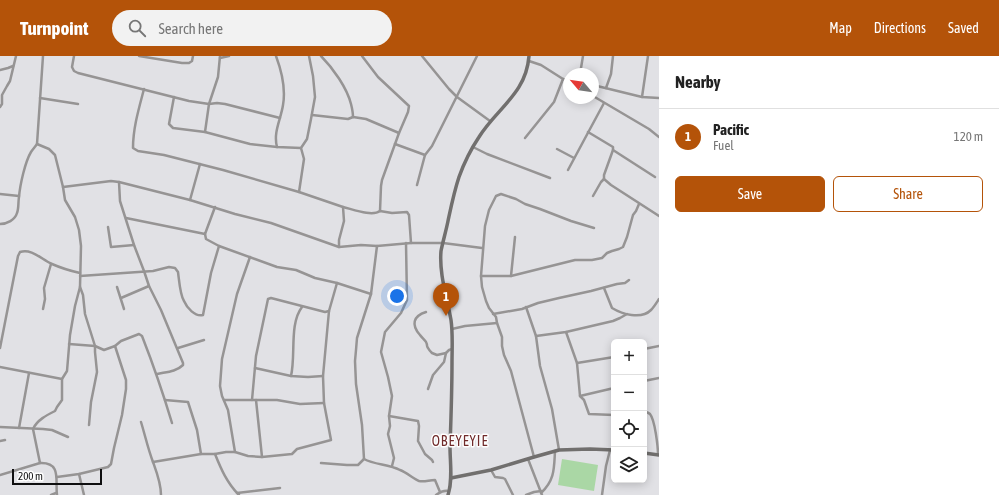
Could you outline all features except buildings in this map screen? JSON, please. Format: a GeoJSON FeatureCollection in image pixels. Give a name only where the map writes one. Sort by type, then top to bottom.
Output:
{"type":"FeatureCollection","features":[{"type":"Feature","properties":{"kind":"main road"},"geometry":{"type":"LineString","coordinates":[[449,493],[451,478],[452,329],[442,271],[441,258],[443,243],[459,176],[473,147],[490,121],[511,98],[522,83],[529,56]]}},
{"type":"Feature","properties":{"kind":"main road"},"geometry":{"type":"LineString","coordinates":[[451,478],[491,470],[557,451],[590,449],[611,450]]}},
{"type":"Feature","properties":{"kind":"main road"},"geometry":{"type":"LineString","coordinates":[[647,453],[659,455]]}},
{"type":"Feature","properties":{"kind":"street"},"geometry":{"type":"LineString","coordinates":[[0,107],[2,104],[2,95],[10,81],[16,56]]}},
{"type":"Feature","properties":{"kind":"street"},"geometry":{"type":"LineString","coordinates":[[0,224],[8,223],[18,212],[19,196],[27,162],[31,152],[37,144],[44,56]]}},
{"type":"Feature","properties":{"kind":"street"},"geometry":{"type":"LineString","coordinates":[[74,56],[72,67],[74,71],[78,73],[189,101],[209,104],[225,104],[280,118]]}},
{"type":"Feature","properties":{"kind":"street"},"geometry":{"type":"LineString","coordinates":[[140,56],[182,63],[189,63],[192,61],[193,56]]}},
{"type":"Feature","properties":{"kind":"street"},"geometry":{"type":"LineString","coordinates":[[205,132],[209,104],[218,77],[220,57],[229,56]]}},
{"type":"Feature","properties":{"kind":"street"},"geometry":{"type":"LineString","coordinates":[[276,56],[283,80],[283,105],[276,136],[277,148]]}},
{"type":"Feature","properties":{"kind":"street"},"geometry":{"type":"LineString","coordinates":[[299,192],[304,159],[301,148],[306,139],[315,97],[308,56]]}},
{"type":"Feature","properties":{"kind":"street"},"geometry":{"type":"LineString","coordinates":[[320,56],[327,62],[347,94],[352,105],[353,117]]}},
{"type":"Feature","properties":{"kind":"street"},"geometry":{"type":"LineString","coordinates":[[362,56],[378,77],[408,106],[408,112],[399,133],[381,186],[380,211]]}},
{"type":"Feature","properties":{"kind":"street"},"geometry":{"type":"LineString","coordinates":[[422,56],[457,97],[490,121]]}},
{"type":"Feature","properties":{"kind":"street"},"geometry":{"type":"LineString","coordinates":[[417,185],[425,155],[432,146],[477,56]]}},
{"type":"Feature","properties":{"kind":"street"},"geometry":{"type":"LineString","coordinates":[[581,68],[583,56]]}},
{"type":"Feature","properties":{"kind":"street"},"geometry":{"type":"LineString","coordinates":[[606,88],[611,74],[613,56]]}},
{"type":"Feature","properties":{"kind":"street"},"geometry":{"type":"LineString","coordinates":[[642,97],[648,56]]}},
{"type":"Feature","properties":{"kind":"street"},"geometry":{"type":"LineString","coordinates":[[525,138],[554,102],[563,79],[541,65],[528,61]]}},
{"type":"Feature","properties":{"kind":"street"},"geometry":{"type":"LineString","coordinates":[[0,70],[13,66]]}},
{"type":"Feature","properties":{"kind":"street"},"geometry":{"type":"LineString","coordinates":[[599,86],[642,97],[659,98]]}},
{"type":"Feature","properties":{"kind":"street"},"geometry":{"type":"LineString","coordinates":[[144,89],[132,148],[138,151],[164,155],[200,164],[299,192],[360,212],[377,213],[380,211],[392,214],[407,212],[409,215],[411,243]]}},
{"type":"Feature","properties":{"kind":"street"},"geometry":{"type":"LineString","coordinates":[[174,97],[169,124],[173,128],[205,132],[250,144],[277,148],[301,148]]}},
{"type":"Feature","properties":{"kind":"street"},"geometry":{"type":"LineString","coordinates":[[40,98],[78,104]]}},
{"type":"Feature","properties":{"kind":"street"},"geometry":{"type":"LineString","coordinates":[[599,100],[649,129],[659,137]]}},
{"type":"Feature","properties":{"kind":"street"},"geometry":{"type":"LineString","coordinates":[[568,170],[604,103]]}},
{"type":"Feature","properties":{"kind":"street"},"geometry":{"type":"LineString","coordinates":[[312,115],[348,119],[353,117],[366,119],[399,133]]}},
{"type":"Feature","properties":{"kind":"street"},"geometry":{"type":"LineString","coordinates":[[588,132],[610,144],[613,150],[654,177]]}},
{"type":"Feature","properties":{"kind":"street"},"geometry":{"type":"LineString","coordinates":[[37,144],[49,149],[54,155],[64,187],[66,200],[75,216],[81,246],[80,287],[75,306],[69,344],[67,371],[62,379],[62,400],[56,406],[55,411],[45,416],[35,425],[33,429],[40,463]]}},
{"type":"Feature","properties":{"kind":"street"},"geometry":{"type":"LineString","coordinates":[[395,144],[425,155]]}},
{"type":"Feature","properties":{"kind":"street"},"geometry":{"type":"LineString","coordinates":[[473,147],[487,154],[550,178]]}},
{"type":"Feature","properties":{"kind":"street"},"geometry":{"type":"LineString","coordinates":[[557,149],[575,158]]}},
{"type":"Feature","properties":{"kind":"street"},"geometry":{"type":"LineString","coordinates":[[593,196],[604,179],[613,150]]}},
{"type":"Feature","properties":{"kind":"street"},"geometry":{"type":"LineString","coordinates":[[190,200],[200,164]]}},
{"type":"Feature","properties":{"kind":"street"},"geometry":{"type":"LineString","coordinates":[[604,179],[639,204],[659,216]]}},
{"type":"Feature","properties":{"kind":"street"},"geometry":{"type":"LineString","coordinates":[[64,187],[111,181],[119,182],[271,223],[338,247],[360,245],[377,246],[406,243],[443,243],[482,248]]}},
{"type":"Feature","properties":{"kind":"street"},"geometry":{"type":"LineString","coordinates":[[119,182],[120,201],[134,245],[149,286],[184,363],[183,366],[172,372],[157,374]]}},
{"type":"Feature","properties":{"kind":"street"},"geometry":{"type":"LineString","coordinates":[[0,194],[19,196]]}},
{"type":"Feature","properties":{"kind":"street"},"geometry":{"type":"LineString","coordinates":[[534,457],[511,371],[504,355],[502,337],[496,317],[489,308],[482,287],[480,276],[482,248],[489,210],[496,196],[500,194],[571,221],[594,228]]}},
{"type":"Feature","properties":{"kind":"street"},"geometry":{"type":"LineString","coordinates":[[480,276],[511,276],[575,260],[592,260],[602,258],[606,253],[623,247],[633,215],[639,204]]}},
{"type":"Feature","properties":{"kind":"street"},"geometry":{"type":"LineString","coordinates":[[338,247],[344,221],[343,207]]}},
{"type":"Feature","properties":{"kind":"street"},"geometry":{"type":"LineString","coordinates":[[214,208],[205,234],[206,239],[219,246],[277,267],[296,270],[315,278],[337,283],[371,294]]}},
{"type":"Feature","properties":{"kind":"street"},"geometry":{"type":"LineString","coordinates":[[126,218],[205,234]]}},
{"type":"Feature","properties":{"kind":"street"},"geometry":{"type":"LineString","coordinates":[[108,227],[111,247],[134,245]]}},
{"type":"Feature","properties":{"kind":"street"},"geometry":{"type":"LineString","coordinates":[[511,276],[515,237]]}},
{"type":"Feature","properties":{"kind":"street"},"geometry":{"type":"LineString","coordinates":[[392,466],[394,458],[388,434],[392,396],[381,352],[385,332],[401,313],[407,300],[406,243]]}},
{"type":"Feature","properties":{"kind":"street"},"geometry":{"type":"LineString","coordinates":[[0,348],[20,252],[25,250],[28,251],[51,264],[80,275],[119,274],[153,271],[169,267],[175,268],[178,272],[183,300],[192,312],[197,315],[203,315],[211,273],[219,246]]}},
{"type":"Feature","properties":{"kind":"street"},"geometry":{"type":"LineString","coordinates":[[320,463],[358,465],[364,459],[355,361],[357,338],[371,294],[377,246]]}},
{"type":"Feature","properties":{"kind":"street"},"geometry":{"type":"LineString","coordinates":[[235,452],[228,410],[222,396],[220,386],[222,359],[237,294],[250,257]]}},
{"type":"Feature","properties":{"kind":"street"},"geometry":{"type":"LineString","coordinates":[[43,309],[45,298],[44,288],[51,264]]}},
{"type":"Feature","properties":{"kind":"street"},"geometry":{"type":"LineString","coordinates":[[493,314],[526,307],[547,300],[625,284],[629,280]]}},
{"type":"Feature","properties":{"kind":"street"},"geometry":{"type":"LineString","coordinates":[[153,462],[202,454],[226,452],[235,452],[248,456],[262,457],[292,454],[297,449],[331,440],[324,403],[322,376],[329,311],[337,283]]}},
{"type":"Feature","properties":{"kind":"street"},"geometry":{"type":"LineString","coordinates":[[121,298],[149,286]]}},
{"type":"Feature","properties":{"kind":"street"},"geometry":{"type":"LineString","coordinates":[[80,287],[83,295],[85,314],[95,346],[94,352],[97,372],[91,402],[89,425]]}},
{"type":"Feature","properties":{"kind":"street"},"geometry":{"type":"LineString","coordinates":[[117,287],[124,309]]}},
{"type":"Feature","properties":{"kind":"street"},"geometry":{"type":"LineString","coordinates":[[604,288],[612,308],[627,314],[645,314],[651,310],[659,299]]}},
{"type":"Feature","properties":{"kind":"street"},"geometry":{"type":"LineString","coordinates":[[252,400],[256,356],[268,299],[271,298],[325,312],[329,311]]}},
{"type":"Feature","properties":{"kind":"street"},"geometry":{"type":"LineString","coordinates":[[291,376],[293,368],[293,338],[298,312],[302,306]]}},
{"type":"Feature","properties":{"kind":"street"},"geometry":{"type":"LineString","coordinates":[[526,307],[536,336],[540,366],[552,409],[557,451],[554,473],[546,488],[541,493]]}},
{"type":"Feature","properties":{"kind":"street"},"geometry":{"type":"LineString","coordinates":[[426,312],[421,313],[416,317],[414,326],[418,334],[427,343],[432,354],[437,355],[446,353],[452,349]]}},
{"type":"Feature","properties":{"kind":"street"},"geometry":{"type":"LineString","coordinates":[[536,336],[566,332],[613,321],[627,314]]}},
{"type":"Feature","properties":{"kind":"street"},"geometry":{"type":"LineString","coordinates":[[452,329],[465,326],[497,323]]}},
{"type":"Feature","properties":{"kind":"street"},"geometry":{"type":"LineString","coordinates":[[566,332],[577,362],[580,396],[584,400],[589,414],[611,415]]}},
{"type":"Feature","properties":{"kind":"street"},"geometry":{"type":"LineString","coordinates":[[69,344],[95,346],[104,350],[136,335],[139,334],[142,336],[157,374],[172,423]]}},
{"type":"Feature","properties":{"kind":"street"},"geometry":{"type":"LineString","coordinates":[[178,348],[204,340]]}},
{"type":"Feature","properties":{"kind":"street"},"geometry":{"type":"LineString","coordinates":[[58,477],[108,467],[111,464],[126,389],[126,380],[114,346]]}},
{"type":"Feature","properties":{"kind":"street"},"geometry":{"type":"LineString","coordinates":[[647,348],[659,346]]}},
{"type":"Feature","properties":{"kind":"street"},"geometry":{"type":"LineString","coordinates":[[428,389],[433,375],[444,362],[446,353]]}},
{"type":"Feature","properties":{"kind":"street"},"geometry":{"type":"LineString","coordinates":[[577,362],[611,357]]}},
{"type":"Feature","properties":{"kind":"street"},"geometry":{"type":"LineString","coordinates":[[0,367],[62,379]]}},
{"type":"Feature","properties":{"kind":"street"},"geometry":{"type":"LineString","coordinates":[[255,368],[291,376],[322,376]]}},
{"type":"Feature","properties":{"kind":"street"},"geometry":{"type":"LineString","coordinates":[[19,428],[29,373]]}},
{"type":"Feature","properties":{"kind":"street"},"geometry":{"type":"LineString","coordinates":[[647,380],[659,378]]}},
{"type":"Feature","properties":{"kind":"street"},"geometry":{"type":"LineString","coordinates":[[580,396],[611,389]]}},
{"type":"Feature","properties":{"kind":"street"},"geometry":{"type":"LineString","coordinates":[[165,400],[188,402],[197,430],[202,454]]}},
{"type":"Feature","properties":{"kind":"street"},"geometry":{"type":"LineString","coordinates":[[224,400],[277,400],[300,404],[324,403]]}},
{"type":"Feature","properties":{"kind":"street"},"geometry":{"type":"LineString","coordinates":[[256,400],[262,457]]}},
{"type":"Feature","properties":{"kind":"street"},"geometry":{"type":"LineString","coordinates":[[647,412],[650,414],[652,420],[659,455]]}},
{"type":"Feature","properties":{"kind":"street"},"geometry":{"type":"LineString","coordinates":[[389,416],[418,421],[418,441],[425,454],[433,462]]}},
{"type":"Feature","properties":{"kind":"street"},"geometry":{"type":"LineString","coordinates":[[141,422],[153,462],[156,467],[161,487],[161,495]]}},
{"type":"Feature","properties":{"kind":"street"},"geometry":{"type":"LineString","coordinates":[[0,427],[52,430],[68,438]]}},
{"type":"Feature","properties":{"kind":"street"},"geometry":{"type":"LineString","coordinates":[[0,441],[6,440]]}},
{"type":"Feature","properties":{"kind":"street"},"geometry":{"type":"LineString","coordinates":[[215,454],[231,486],[238,494],[280,488]]}},
{"type":"Feature","properties":{"kind":"street"},"geometry":{"type":"LineString","coordinates":[[602,495],[611,454]]}},
{"type":"Feature","properties":{"kind":"street"},"geometry":{"type":"LineString","coordinates":[[364,459],[371,463],[392,466],[417,480],[425,482],[435,480],[440,492]]}},
{"type":"Feature","properties":{"kind":"street"},"geometry":{"type":"LineString","coordinates":[[528,459],[541,493]]}},
{"type":"Feature","properties":{"kind":"street"},"geometry":{"type":"LineString","coordinates":[[0,474],[40,463],[51,465],[58,477],[56,483],[57,494],[51,495]]}},
{"type":"Feature","properties":{"kind":"street"},"geometry":{"type":"LineString","coordinates":[[491,470],[495,476],[505,479],[512,495]]}},
{"type":"Feature","properties":{"kind":"street"},"geometry":{"type":"LineString","coordinates":[[79,474],[84,495]]}},
{"type":"Feature","properties":{"kind":"street"},"geometry":{"type":"LineString","coordinates":[[436,495],[446,490],[449,493]]}},
{"type":"Feature","properties":{"kind":"street"},"geometry":{"type":"LineString","coordinates":[[526,495],[534,492],[541,493]]}},
{"type":"Feature","properties":{"kind":"green space"},"geometry":{"type":"Polygon","coordinates":[[[562,459],[598,465],[594,491],[558,485],[562,459]]]}},
{"type":"Feature","properties":{"kind":"place","name":"Pacific"},"geometry":{"type":"Point","coordinates":[446,316]}},
{"type":"Feature","properties":{"kind":"district","name":"OBEYEYIE"},"geometry":{"type":"Point","coordinates":[460,441]}}]}
